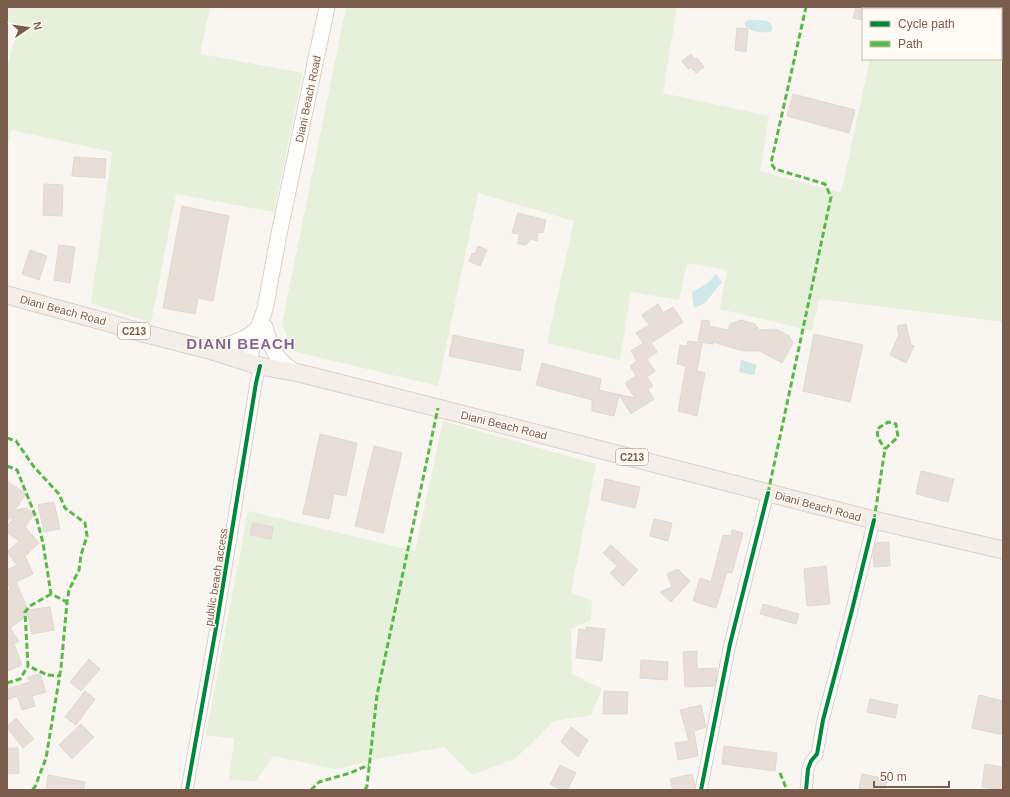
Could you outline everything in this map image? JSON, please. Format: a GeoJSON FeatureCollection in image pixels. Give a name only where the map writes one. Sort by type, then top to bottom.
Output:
{"type":"FeatureCollection","features":[{"type":"Feature","properties":{"kind":"main road","name":"Diani Beach Road"},"geometry":{"type":"LineString","coordinates":[[262,328],[279,234],[327,7]]}},
{"type":"Feature","properties":{"kind":"main road","name":"Diani Beach Road"},"geometry":{"type":"LineString","coordinates":[[7,295],[254,364],[299,373],[874,520],[1003,550]]}},
{"type":"Feature","properties":{"kind":"main road"},"geometry":{"type":"LineString","coordinates":[[208,350],[233,343],[262,328]]}},
{"type":"Feature","properties":{"kind":"main road"},"geometry":{"type":"LineString","coordinates":[[254,364],[254,339],[262,328]]}},
{"type":"Feature","properties":{"kind":"main road"},"geometry":{"type":"LineString","coordinates":[[262,328],[274,354],[287,368],[299,373]]}},
{"type":"Feature","properties":{"kind":"street","name":"public beach access"},"geometry":{"type":"LineString","coordinates":[[187,790],[217,622],[256,383],[254,364]]}},
{"type":"Feature","properties":{"kind":"street"},"geometry":{"type":"LineString","coordinates":[[701,790],[730,644],[768,492]]}},
{"type":"Feature","properties":{"kind":"street"},"geometry":{"type":"LineString","coordinates":[[806,790],[808,769],[816,754],[874,520]]}},
{"type":"Feature","properties":{"kind":"green space"},"geometry":{"type":"Polygon","coordinates":[[[7,7],[210,7],[200,54],[303,73],[274,212],[176,194],[151,323],[91,303],[112,152],[11,130],[7,152],[7,68],[18,25],[7,23],[7,7]]]}},
{"type":"Feature","properties":{"kind":"green space"},"geometry":{"type":"Polygon","coordinates":[[[346,7],[677,7],[663,93],[769,116],[760,171],[841,193],[870,60],[1002,60],[1002,8],[881,7],[1003,7],[1003,322],[819,299],[812,331],[720,309],[727,270],[687,263],[679,300],[631,292],[620,360],[547,343],[574,221],[478,193],[438,386],[293,351],[282,324],[346,7]]]}},
{"type":"Feature","properties":{"kind":"green space"},"geometry":{"type":"Polygon","coordinates":[[[443,421],[596,464],[571,593],[592,601],[591,620],[571,629],[572,674],[602,689],[591,715],[554,721],[515,759],[472,775],[445,747],[381,758],[336,769],[273,756],[256,781],[229,780],[234,739],[206,735],[248,511],[415,551],[443,421]]]}},
{"type":"Feature","properties":{"kind":"water"},"geometry":{"type":"Polygon","coordinates":[[[749,20],[763,20],[769,22],[772,25],[772,31],[762,32],[751,30],[745,26],[745,22],[749,20]]]}},
{"type":"Feature","properties":{"kind":"water"},"geometry":{"type":"Polygon","coordinates":[[[716,274],[722,282],[705,303],[694,308],[692,292],[708,283],[716,274]]]}},
{"type":"Feature","properties":{"kind":"water"},"geometry":{"type":"Polygon","coordinates":[[[741,360],[757,365],[754,375],[739,372],[741,360]]]}},
{"type":"Feature","properties":{"kind":"building"},"geometry":{"type":"Polygon","coordinates":[[[856,7],[863,7],[862,20],[853,18],[856,7]]]}},
{"type":"Feature","properties":{"kind":"building"},"geometry":{"type":"Polygon","coordinates":[[[737,28],[748,29],[746,52],[735,50],[737,28]]]}},
{"type":"Feature","properties":{"kind":"building"},"geometry":{"type":"Polygon","coordinates":[[[691,54],[695,59],[697,58],[704,67],[696,73],[691,67],[688,69],[682,61],[691,54]]]}},
{"type":"Feature","properties":{"kind":"building"},"geometry":{"type":"Polygon","coordinates":[[[793,94],[855,110],[849,133],[787,116],[793,94]]]}},
{"type":"Feature","properties":{"kind":"building"},"geometry":{"type":"Polygon","coordinates":[[[74,157],[106,159],[105,178],[72,176],[74,157]]]}},
{"type":"Feature","properties":{"kind":"building"},"geometry":{"type":"Polygon","coordinates":[[[44,184],[63,185],[62,216],[43,215],[44,184]]]}},
{"type":"Feature","properties":{"kind":"building"},"geometry":{"type":"Polygon","coordinates":[[[182,206],[229,216],[213,301],[198,298],[195,314],[163,308],[182,206]]]}},
{"type":"Feature","properties":{"kind":"building"},"geometry":{"type":"Polygon","coordinates":[[[518,213],[546,220],[543,233],[538,232],[537,241],[531,239],[526,245],[518,244],[519,234],[512,233],[518,213]]]}},
{"type":"Feature","properties":{"kind":"building"},"geometry":{"type":"Polygon","coordinates":[[[59,245],[75,247],[70,283],[54,280],[59,245]]]}},
{"type":"Feature","properties":{"kind":"building"},"geometry":{"type":"Polygon","coordinates":[[[478,246],[487,250],[480,266],[469,261],[472,253],[475,254],[478,246]]]}},
{"type":"Feature","properties":{"kind":"building"},"geometry":{"type":"Polygon","coordinates":[[[30,250],[47,256],[39,280],[22,274],[30,250]]]}},
{"type":"Feature","properties":{"kind":"building"},"geometry":{"type":"Polygon","coordinates":[[[658,304],[663,313],[673,307],[683,322],[651,343],[657,352],[647,359],[655,371],[647,377],[653,386],[648,389],[654,399],[631,414],[619,395],[614,416],[592,411],[592,400],[536,385],[542,363],[601,379],[599,390],[635,398],[625,383],[636,376],[630,366],[637,361],[631,351],[643,343],[636,333],[649,325],[642,315],[658,304]]]}},
{"type":"Feature","properties":{"kind":"building"},"geometry":{"type":"Polygon","coordinates":[[[702,320],[710,321],[709,326],[728,330],[730,324],[741,320],[755,324],[759,330],[776,329],[789,336],[793,343],[782,363],[760,351],[743,351],[713,342],[713,344],[698,342],[702,320]]]}},
{"type":"Feature","properties":{"kind":"building"},"geometry":{"type":"Polygon","coordinates":[[[906,324],[911,345],[914,346],[906,363],[890,355],[899,335],[897,326],[906,324]]]}},
{"type":"Feature","properties":{"kind":"building"},"geometry":{"type":"Polygon","coordinates":[[[814,334],[863,345],[850,402],[803,391],[814,334]]]}},
{"type":"Feature","properties":{"kind":"building"},"geometry":{"type":"Polygon","coordinates":[[[453,335],[524,350],[520,371],[449,356],[453,335]]]}},
{"type":"Feature","properties":{"kind":"building"},"geometry":{"type":"Polygon","coordinates":[[[688,341],[702,343],[697,371],[705,373],[697,416],[678,411],[686,366],[677,364],[680,345],[687,346],[688,341]]]}},
{"type":"Feature","properties":{"kind":"building"},"geometry":{"type":"Polygon","coordinates":[[[320,434],[357,443],[346,496],[334,494],[329,519],[303,514],[320,434]]]}},
{"type":"Feature","properties":{"kind":"building"},"geometry":{"type":"Polygon","coordinates":[[[374,446],[402,453],[383,533],[355,526],[374,446]]]}},
{"type":"Feature","properties":{"kind":"building"},"geometry":{"type":"Polygon","coordinates":[[[921,471],[954,479],[948,502],[916,494],[921,471]]]}},
{"type":"Feature","properties":{"kind":"building"},"geometry":{"type":"Polygon","coordinates":[[[605,479],[640,487],[635,508],[601,500],[605,479]]]}},
{"type":"Feature","properties":{"kind":"building"},"geometry":{"type":"Polygon","coordinates":[[[7,481],[26,494],[15,510],[26,508],[34,514],[25,527],[39,543],[25,556],[33,574],[16,582],[28,610],[50,607],[54,630],[32,634],[28,615],[10,628],[19,641],[14,644],[22,665],[7,671],[7,590],[10,589],[7,581],[7,570],[17,565],[7,552],[19,541],[7,533],[7,527],[13,518],[10,518],[7,522],[7,481]]]}},
{"type":"Feature","properties":{"kind":"building"},"geometry":{"type":"Polygon","coordinates":[[[54,502],[60,529],[44,532],[38,505],[54,502]]]}},
{"type":"Feature","properties":{"kind":"building"},"geometry":{"type":"Polygon","coordinates":[[[654,519],[672,523],[668,541],[650,536],[654,519]]]}},
{"type":"Feature","properties":{"kind":"building"},"geometry":{"type":"Polygon","coordinates":[[[253,523],[273,527],[271,539],[250,535],[253,523]]]}},
{"type":"Feature","properties":{"kind":"building"},"geometry":{"type":"Polygon","coordinates":[[[732,530],[743,533],[732,573],[727,572],[716,608],[693,601],[700,578],[711,582],[723,535],[731,536],[732,530]]]}},
{"type":"Feature","properties":{"kind":"building"},"geometry":{"type":"Polygon","coordinates":[[[889,542],[890,566],[874,567],[873,552],[876,543],[889,542]]]}},
{"type":"Feature","properties":{"kind":"building"},"geometry":{"type":"Polygon","coordinates":[[[611,545],[638,570],[623,586],[610,573],[617,566],[603,553],[611,545]]]}},
{"type":"Feature","properties":{"kind":"building"},"geometry":{"type":"Polygon","coordinates":[[[826,566],[830,604],[807,606],[804,569],[826,566]]]}},
{"type":"Feature","properties":{"kind":"building"},"geometry":{"type":"Polygon","coordinates":[[[678,569],[690,581],[671,602],[660,592],[672,587],[667,574],[678,569]]]}},
{"type":"Feature","properties":{"kind":"building"},"geometry":{"type":"Polygon","coordinates":[[[763,604],[799,614],[796,624],[760,614],[763,604]]]}},
{"type":"Feature","properties":{"kind":"building"},"geometry":{"type":"Polygon","coordinates":[[[586,627],[605,629],[602,661],[576,658],[579,629],[586,630],[586,627]]]}},
{"type":"Feature","properties":{"kind":"building"},"geometry":{"type":"Polygon","coordinates":[[[697,651],[697,669],[717,668],[715,686],[685,687],[683,652],[697,651]]]}},
{"type":"Feature","properties":{"kind":"building"},"geometry":{"type":"Polygon","coordinates":[[[89,659],[100,669],[81,691],[70,682],[89,659]]]}},
{"type":"Feature","properties":{"kind":"building"},"geometry":{"type":"Polygon","coordinates":[[[641,660],[668,662],[667,680],[640,678],[641,660]]]}},
{"type":"Feature","properties":{"kind":"building"},"geometry":{"type":"Polygon","coordinates":[[[40,674],[46,692],[32,696],[35,706],[22,710],[17,696],[7,700],[7,689],[30,682],[28,677],[40,674]]]}},
{"type":"Feature","properties":{"kind":"building"},"geometry":{"type":"Polygon","coordinates":[[[85,691],[95,699],[76,725],[65,717],[85,691]]]}},
{"type":"Feature","properties":{"kind":"building"},"geometry":{"type":"Polygon","coordinates":[[[604,691],[628,692],[627,714],[603,714],[604,691]]]}},
{"type":"Feature","properties":{"kind":"building"},"geometry":{"type":"Polygon","coordinates":[[[979,695],[1003,701],[1003,735],[972,728],[979,695]]]}},
{"type":"Feature","properties":{"kind":"building"},"geometry":{"type":"Polygon","coordinates":[[[870,699],[898,705],[895,718],[867,712],[870,699]]]}},
{"type":"Feature","properties":{"kind":"building"},"geometry":{"type":"Polygon","coordinates":[[[701,705],[706,727],[694,731],[698,756],[678,760],[675,743],[689,741],[680,710],[701,705]]]}},
{"type":"Feature","properties":{"kind":"building"},"geometry":{"type":"Polygon","coordinates":[[[16,718],[34,739],[23,748],[7,728],[7,726],[16,718]]]}},
{"type":"Feature","properties":{"kind":"building"},"geometry":{"type":"Polygon","coordinates":[[[81,724],[94,737],[72,759],[59,745],[81,724]]]}},
{"type":"Feature","properties":{"kind":"building"},"geometry":{"type":"Polygon","coordinates":[[[571,727],[588,740],[578,757],[561,742],[571,727]]]}},
{"type":"Feature","properties":{"kind":"building"},"geometry":{"type":"Polygon","coordinates":[[[724,746],[777,753],[775,771],[722,764],[724,746]]]}},
{"type":"Feature","properties":{"kind":"building"},"geometry":{"type":"Polygon","coordinates":[[[7,748],[18,748],[19,773],[7,774],[7,748]]]}},
{"type":"Feature","properties":{"kind":"building"},"geometry":{"type":"Polygon","coordinates":[[[985,764],[1003,767],[1003,790],[982,787],[985,764]]]}},
{"type":"Feature","properties":{"kind":"building"},"geometry":{"type":"Polygon","coordinates":[[[560,765],[576,773],[567,790],[561,790],[550,784],[560,765]]]}},
{"type":"Feature","properties":{"kind":"building"},"geometry":{"type":"Polygon","coordinates":[[[692,774],[695,785],[694,790],[673,790],[670,779],[692,774]]]}},
{"type":"Feature","properties":{"kind":"building"},"geometry":{"type":"Polygon","coordinates":[[[862,774],[887,779],[885,790],[859,789],[862,774]]]}},
{"type":"Feature","properties":{"kind":"building"},"geometry":{"type":"Polygon","coordinates":[[[48,775],[85,782],[83,790],[46,790],[48,775]]]}},
{"type":"Feature","properties":{"kind":"marked path"},"geometry":{"type":"LineString","coordinates":[[768,493],[831,197],[825,184],[775,169],[771,163],[806,7]]}},
{"type":"Feature","properties":{"kind":"marked path"},"geometry":{"type":"LineString","coordinates":[[365,790],[367,786],[377,695],[438,408]]}},
{"type":"Feature","properties":{"kind":"marked path"},"geometry":{"type":"LineString","coordinates":[[874,520],[885,449],[898,437],[896,424],[888,422],[877,429],[878,438],[885,449]]}},
{"type":"Feature","properties":{"kind":"marked path"},"geometry":{"type":"LineString","coordinates":[[7,438],[16,441],[34,467],[59,494],[65,508],[85,523],[87,536],[81,555],[79,570],[69,590],[61,668],[46,758],[35,787],[32,790]]}},
{"type":"Feature","properties":{"kind":"marked path"},"geometry":{"type":"LineString","coordinates":[[7,466],[17,470],[37,520],[43,543],[51,594],[67,602]]}},
{"type":"Feature","properties":{"kind":"marked path"},"geometry":{"type":"LineString","coordinates":[[51,594],[30,606],[25,612],[28,666],[48,675],[60,676]]}},
{"type":"Feature","properties":{"kind":"marked path"},"geometry":{"type":"LineString","coordinates":[[7,683],[20,679],[28,666]]}},
{"type":"Feature","properties":{"kind":"marked path"},"geometry":{"type":"LineString","coordinates":[[311,790],[319,782],[350,773],[369,765]]}},
{"type":"Feature","properties":{"kind":"marked path"},"geometry":{"type":"LineString","coordinates":[[780,773],[787,790]]}},
{"type":"Feature","properties":{"kind":"cycle path"},"geometry":{"type":"LineString","coordinates":[[187,790],[260,366]]}},
{"type":"Feature","properties":{"kind":"cycle path"},"geometry":{"type":"LineString","coordinates":[[701,790],[730,644],[768,493]]}},
{"type":"Feature","properties":{"kind":"cycle path"},"geometry":{"type":"LineString","coordinates":[[806,790],[808,769],[811,761],[817,754],[823,720],[874,520]]}},
{"type":"Feature","properties":{"kind":"district","name":"DIANI BEACH"},"geometry":{"type":"Point","coordinates":[241,344]}}]}
